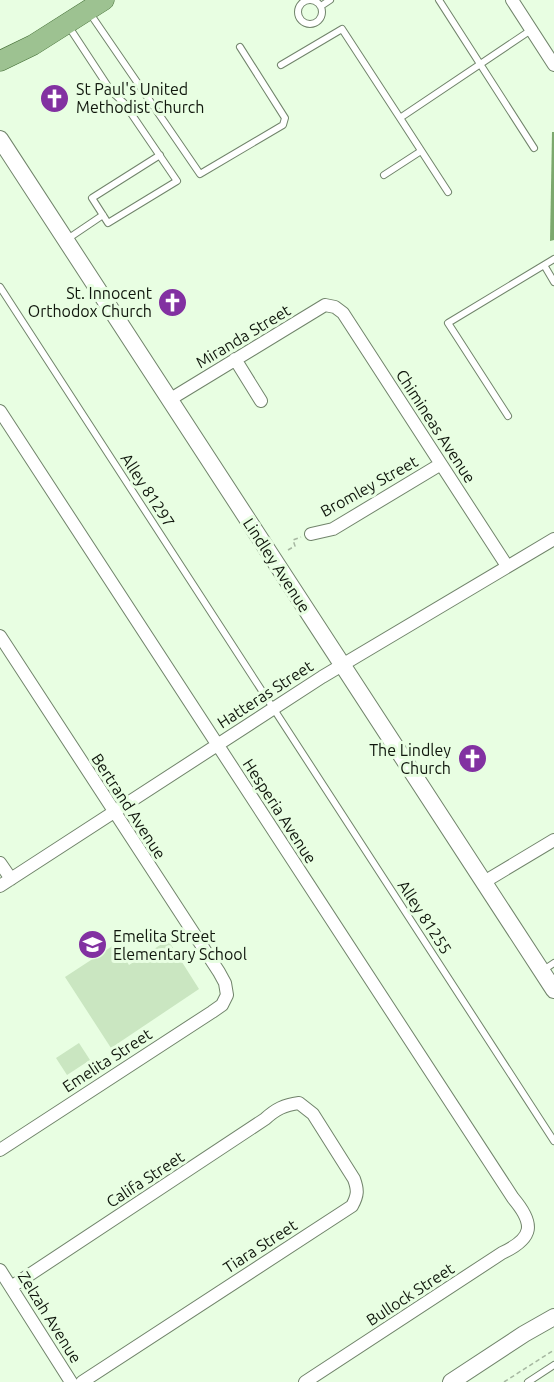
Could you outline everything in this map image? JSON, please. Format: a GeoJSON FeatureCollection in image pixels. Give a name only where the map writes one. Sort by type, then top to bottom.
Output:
{"type":"FeatureCollection","features":[{"type":"Feature","properties":{"kind":"main road"},"geometry":{"type":"LineString","coordinates":[[0,61],[33,45],[96,5]]}},
{"type":"Feature","properties":{"kind":"main road","name":"Lindley Avenue"},"geometry":{"type":"LineString","coordinates":[[0,139],[484,882],[548,967],[554,990]]}},
{"type":"Feature","properties":{"kind":"main road"},"geometry":{"type":"LineString","coordinates":[[451,1382],[554,1317]]}},
{"type":"Feature","properties":{"kind":"street"},"geometry":{"type":"LineString","coordinates":[[512,0],[554,65]]}},
{"type":"Feature","properties":{"kind":"street","name":"Miranda Street"},"geometry":{"type":"LineString","coordinates":[[169,400],[326,305],[335,307]]}},
{"type":"Feature","properties":{"kind":"street","name":"Chimineas Avenue"},"geometry":{"type":"LineString","coordinates":[[335,307],[343,313],[507,566]]}},
{"type":"Feature","properties":{"kind":"street"},"geometry":{"type":"LineString","coordinates":[[235,359],[261,401]]}},
{"type":"Feature","properties":{"kind":"street","name":"Hesperia Avenue"},"geometry":{"type":"LineString","coordinates":[[0,411],[521,1208],[528,1221],[529,1231]]}},
{"type":"Feature","properties":{"kind":"street","name":"Bromley Street"},"geometry":{"type":"LineString","coordinates":[[311,534],[333,529],[441,464]]}},
{"type":"Feature","properties":{"kind":"street","name":"Hatteras Street"},"geometry":{"type":"LineString","coordinates":[[5,882],[342,664],[554,539]]}},
{"type":"Feature","properties":{"kind":"street","name":"Bertrand Avenue"},"geometry":{"type":"LineString","coordinates":[[0,636],[219,972],[225,983],[227,995]]}},
{"type":"Feature","properties":{"kind":"street"},"geometry":{"type":"LineString","coordinates":[[484,882],[554,840]]}},
{"type":"Feature","properties":{"kind":"street"},"geometry":{"type":"LineString","coordinates":[[0,862],[5,882]]}},
{"type":"Feature","properties":{"kind":"street","name":"Emelita Street"},"geometry":{"type":"LineString","coordinates":[[0,1150],[212,1012],[222,1005],[227,995]]}},
{"type":"Feature","properties":{"kind":"street","name":"Califa Street"},"geometry":{"type":"LineString","coordinates":[[11,1287],[274,1111],[286,1105],[299,1103]]}},
{"type":"Feature","properties":{"kind":"street","name":"Tiara Street"},"geometry":{"type":"LineString","coordinates":[[82,1382],[352,1206],[358,1196],[354,1179],[313,1114],[299,1103]]}},
{"type":"Feature","properties":{"kind":"street","name":"Bullock Street"},"geometry":{"type":"LineString","coordinates":[[305,1382],[502,1252],[522,1242],[529,1231]]}},
{"type":"Feature","properties":{"kind":"street","name":"Zelzah Avenue"},"geometry":{"type":"LineString","coordinates":[[0,1270],[71,1382]]}},
{"type":"Feature","properties":{"kind":"lane"},"geometry":{"type":"LineString","coordinates":[[311,0],[321,6],[323,14],[319,21],[307,25],[300,20],[298,12],[303,2],[311,0]]}},
{"type":"Feature","properties":{"kind":"lane"},"geometry":{"type":"LineString","coordinates":[[321,6],[330,0]]}},
{"type":"Feature","properties":{"kind":"lane"},"geometry":{"type":"LineString","coordinates":[[438,0],[534,148]]}},
{"type":"Feature","properties":{"kind":"lane"},"geometry":{"type":"LineString","coordinates":[[96,5],[201,174],[283,125],[285,118],[240,47]]}},
{"type":"Feature","properties":{"kind":"lane"},"geometry":{"type":"LineString","coordinates":[[67,24],[111,91],[124,102],[160,155],[177,181],[108,223],[92,198],[160,155]]}},
{"type":"Feature","properties":{"kind":"lane"},"geometry":{"type":"LineString","coordinates":[[280,64],[342,29],[448,192]]}},
{"type":"Feature","properties":{"kind":"lane"},"geometry":{"type":"LineString","coordinates":[[400,118],[531,30]]}},
{"type":"Feature","properties":{"kind":"lane"},"geometry":{"type":"LineString","coordinates":[[384,175],[421,151]]}},
{"type":"Feature","properties":{"kind":"lane"},"geometry":{"type":"LineString","coordinates":[[65,240],[103,215]]}},
{"type":"Feature","properties":{"kind":"lane"},"geometry":{"type":"LineString","coordinates":[[508,416],[448,323],[554,259]]}},
{"type":"Feature","properties":{"kind":"lane"},"geometry":{"type":"LineString","coordinates":[[544,265],[554,282]]}},
{"type":"Feature","properties":{"kind":"lane","name":"Alley 81297"},"geometry":{"type":"LineString","coordinates":[[0,287],[273,708]]}},
{"type":"Feature","properties":{"kind":"lane","name":"Alley 81255"},"geometry":{"type":"LineString","coordinates":[[273,708],[554,1141]]}},
{"type":"Feature","properties":{"kind":"lane"},"geometry":{"type":"LineString","coordinates":[[528,1382],[554,1365]]}},
{"type":"Feature","properties":{"kind":"path"},"geometry":{"type":"LineString","coordinates":[[288,550],[295,546],[293,540],[311,534]]}},
{"type":"Feature","properties":{"kind":"path"},"geometry":{"type":"LineString","coordinates":[[504,1382],[554,1350]]}},
{"type":"Feature","properties":{"kind":"shaded area"},"geometry":{"type":"Polygon","coordinates":[[[552,132],[554,132],[554,240],[550,241],[552,132]]]}},
{"type":"Feature","properties":{"kind":"shaded area"},"geometry":{"type":"Polygon","coordinates":[[[168,940],[199,989],[111,1048],[65,977],[114,945],[129,965],[168,940]]]}},
{"type":"Feature","properties":{"kind":"shaded area"},"geometry":{"type":"Polygon","coordinates":[[[79,1043],[90,1060],[67,1075],[56,1058],[79,1043]]]}},
{"type":"Feature","properties":{"kind":"place","name":"St Paul's United Methodist Church"},"geometry":{"type":"Point","coordinates":[55,98]}},
{"type":"Feature","properties":{"kind":"place","name":"St. Innocent Orthodox Church"},"geometry":{"type":"Point","coordinates":[173,302]}},
{"type":"Feature","properties":{"kind":"place","name":"The Lindley Church"},"geometry":{"type":"Point","coordinates":[472,759]}},
{"type":"Feature","properties":{"kind":"place","name":"Emelita Street Elementary School"},"geometry":{"type":"Point","coordinates":[92,945]}}]}
